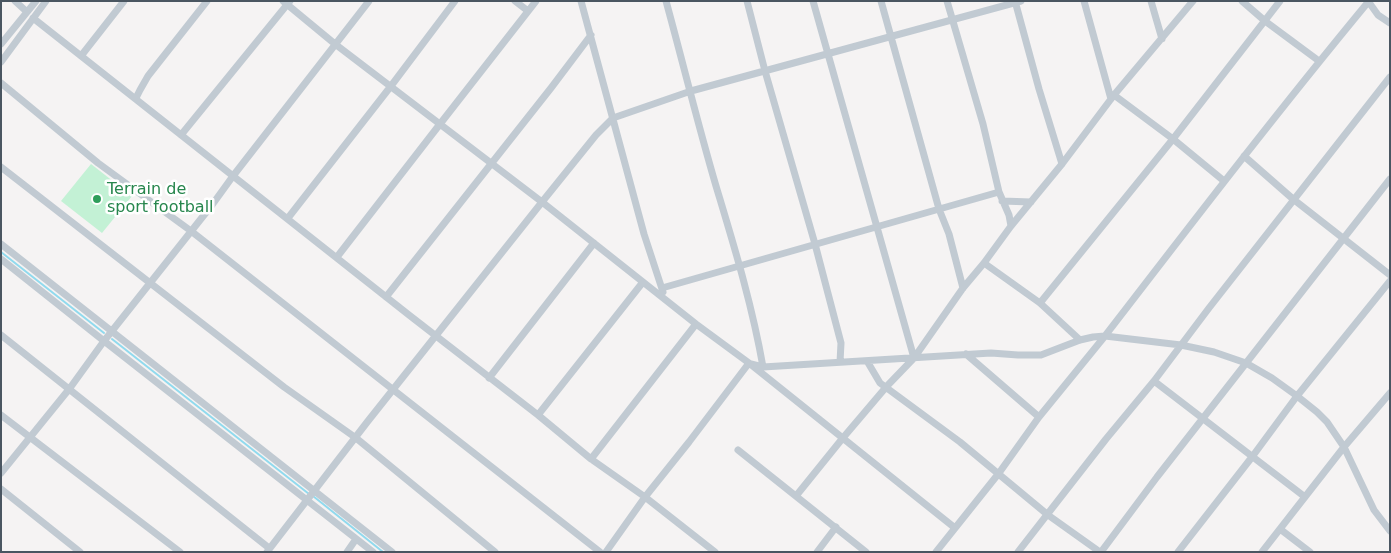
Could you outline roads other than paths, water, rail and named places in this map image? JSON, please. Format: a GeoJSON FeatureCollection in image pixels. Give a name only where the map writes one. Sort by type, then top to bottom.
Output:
{"type":"FeatureCollection","features":[{"type":"Feature","properties":{"kind":"street"},"geometry":{"type":"LineString","coordinates":[[14,1],[386,297],[538,415],[591,459],[715,552]]}},
{"type":"Feature","properties":{"kind":"street"},"geometry":{"type":"LineString","coordinates":[[1,62],[30,15],[36,1]]}},
{"type":"Feature","properties":{"kind":"street"},"geometry":{"type":"LineString","coordinates":[[1,44],[46,1]]}},
{"type":"Feature","properties":{"kind":"street"},"geometry":{"type":"LineString","coordinates":[[81,56],[124,1]]}},
{"type":"Feature","properties":{"kind":"street"},"geometry":{"type":"LineString","coordinates":[[136,98],[148,76],[206,1]]}},
{"type":"Feature","properties":{"kind":"street"},"geometry":{"type":"LineString","coordinates":[[1,474],[70,388],[108,336],[369,1]]}},
{"type":"Feature","properties":{"kind":"street"},"geometry":{"type":"LineString","coordinates":[[288,218],[392,86],[455,1]]}},
{"type":"Feature","properties":{"kind":"street"},"geometry":{"type":"LineString","coordinates":[[515,1],[528,11]]}},
{"type":"Feature","properties":{"kind":"street"},"geometry":{"type":"LineString","coordinates":[[337,257],[536,1]]}},
{"type":"Feature","properties":{"kind":"street"},"geometry":{"type":"LineString","coordinates":[[581,1],[644,234],[666,300]]}},
{"type":"Feature","properties":{"kind":"street"},"geometry":{"type":"LineString","coordinates":[[666,1],[740,267],[756,328],[763,367]]}},
{"type":"Feature","properties":{"kind":"street"},"geometry":{"type":"LineString","coordinates":[[747,1],[842,343],[840,362]]}},
{"type":"Feature","properties":{"kind":"street"},"geometry":{"type":"LineString","coordinates":[[813,1],[914,358]]}},
{"type":"Feature","properties":{"kind":"street"},"geometry":{"type":"LineString","coordinates":[[881,1],[963,288]]}},
{"type":"Feature","properties":{"kind":"street"},"geometry":{"type":"LineString","coordinates":[[947,1],[983,124],[999,192],[1011,226]]}},
{"type":"Feature","properties":{"kind":"street"},"geometry":{"type":"LineString","coordinates":[[1084,1],[1112,97],[1173,138],[1224,181]]}},
{"type":"Feature","properties":{"kind":"street"},"geometry":{"type":"LineString","coordinates":[[1151,1],[1162,38]]}},
{"type":"Feature","properties":{"kind":"street"},"geometry":{"type":"LineString","coordinates":[[796,496],[887,386],[914,358],[963,288],[1011,226],[1062,164],[1112,97],[1193,1]]}},
{"type":"Feature","properties":{"kind":"street"},"geometry":{"type":"LineString","coordinates":[[1242,1],[1265,21],[1319,61]]}},
{"type":"Feature","properties":{"kind":"street"},"geometry":{"type":"LineString","coordinates":[[1040,303],[1280,1]]}},
{"type":"Feature","properties":{"kind":"street"},"geometry":{"type":"LineString","coordinates":[[936,552],[1224,181],[1368,1],[1378,15],[1390,24]]}},
{"type":"Feature","properties":{"kind":"street"},"geometry":{"type":"LineString","coordinates":[[182,135],[287,2],[335,44],[492,163],[696,324],[749,363],[955,528]]}},
{"type":"Feature","properties":{"kind":"street"},"geometry":{"type":"LineString","coordinates":[[1,334],[268,550],[542,202],[596,135],[613,118],[691,92],[1017,2],[1039,89],[1062,164]]}},
{"type":"Feature","properties":{"kind":"street"},"geometry":{"type":"LineString","coordinates":[[386,297],[591,35]]}},
{"type":"Feature","properties":{"kind":"street"},"geometry":{"type":"LineString","coordinates":[[1018,552],[1154,381],[1293,199],[1390,77]]}},
{"type":"Feature","properties":{"kind":"street"},"geometry":{"type":"LineString","coordinates":[[1,83],[98,163],[191,231],[600,552]]}},
{"type":"Feature","properties":{"kind":"street"},"geometry":{"type":"LineString","coordinates":[[1244,156],[1342,239],[1390,275]]}},
{"type":"Feature","properties":{"kind":"street"},"geometry":{"type":"LineString","coordinates":[[1,167],[284,387],[356,438],[495,552]]}},
{"type":"Feature","properties":{"kind":"street"},"geometry":{"type":"LineString","coordinates":[[867,360],[880,383],[887,386],[960,442],[1048,515],[1100,552],[1390,179]]}},
{"type":"Feature","properties":{"kind":"street"},"geometry":{"type":"LineString","coordinates":[[662,288],[999,192]]}},
{"type":"Feature","properties":{"kind":"street"},"geometry":{"type":"LineString","coordinates":[[1002,201],[1031,202]]}},
{"type":"Feature","properties":{"kind":"street"},"geometry":{"type":"LineString","coordinates":[[489,378],[594,243]]}},
{"type":"Feature","properties":{"kind":"street"},"geometry":{"type":"LineString","coordinates":[[1,244],[108,336],[311,495],[356,539],[373,552]]}},
{"type":"Feature","properties":{"kind":"street"},"geometry":{"type":"LineString","coordinates":[[1,259],[108,336],[311,495],[392,552]]}},
{"type":"Feature","properties":{"kind":"street"},"geometry":{"type":"LineString","coordinates":[[984,263],[1040,303],[1080,340]]}},
{"type":"Feature","properties":{"kind":"street"},"geometry":{"type":"LineString","coordinates":[[1178,552],[1297,396],[1390,281]]}},
{"type":"Feature","properties":{"kind":"street"},"geometry":{"type":"LineString","coordinates":[[538,415],[643,282]]}},
{"type":"Feature","properties":{"kind":"street"},"geometry":{"type":"LineString","coordinates":[[591,459],[696,324]]}},
{"type":"Feature","properties":{"kind":"street"},"geometry":{"type":"LineString","coordinates":[[749,363],[763,367],[966,354],[1041,355],[1080,340],[1105,336],[1181,345],[1214,352],[1246,363],[1272,378],[1322,417],[1344,447],[1371,504],[1390,531]]}},
{"type":"Feature","properties":{"kind":"street"},"geometry":{"type":"LineString","coordinates":[[966,354],[1039,417]]}},
{"type":"Feature","properties":{"kind":"street"},"geometry":{"type":"LineString","coordinates":[[606,552],[749,363]]}},
{"type":"Feature","properties":{"kind":"street"},"geometry":{"type":"LineString","coordinates":[[1154,381],[1304,497]]}},
{"type":"Feature","properties":{"kind":"street"},"geometry":{"type":"LineString","coordinates":[[1262,552],[1344,447],[1389,394]]}},
{"type":"Feature","properties":{"kind":"street"},"geometry":{"type":"LineString","coordinates":[[1,415],[180,552]]}},
{"type":"Feature","properties":{"kind":"street"},"geometry":{"type":"LineString","coordinates":[[738,450],[866,552]]}},
{"type":"Feature","properties":{"kind":"street"},"geometry":{"type":"LineString","coordinates":[[1,489],[80,552]]}},
{"type":"Feature","properties":{"kind":"street"},"geometry":{"type":"LineString","coordinates":[[816,552],[836,527]]}},
{"type":"Feature","properties":{"kind":"street"},"geometry":{"type":"LineString","coordinates":[[1280,529],[1310,552]]}},
{"type":"Feature","properties":{"kind":"street"},"geometry":{"type":"LineString","coordinates":[[347,552],[356,539]]}},
{"type":"Feature","properties":{"kind":"waterway"},"geometry":{"type":"LineString","coordinates":[[1,252],[104,333]]}},
{"type":"Feature","properties":{"kind":"waterway"},"geometry":{"type":"LineString","coordinates":[[112,339],[309,494]]}},
{"type":"Feature","properties":{"kind":"waterway"},"geometry":{"type":"LineString","coordinates":[[313,496],[383,552]]}},
{"type":"Feature","properties":{"kind":"place","name":"Terrain de sport football"},"geometry":{"type":"Point","coordinates":[97,199]}}]}
